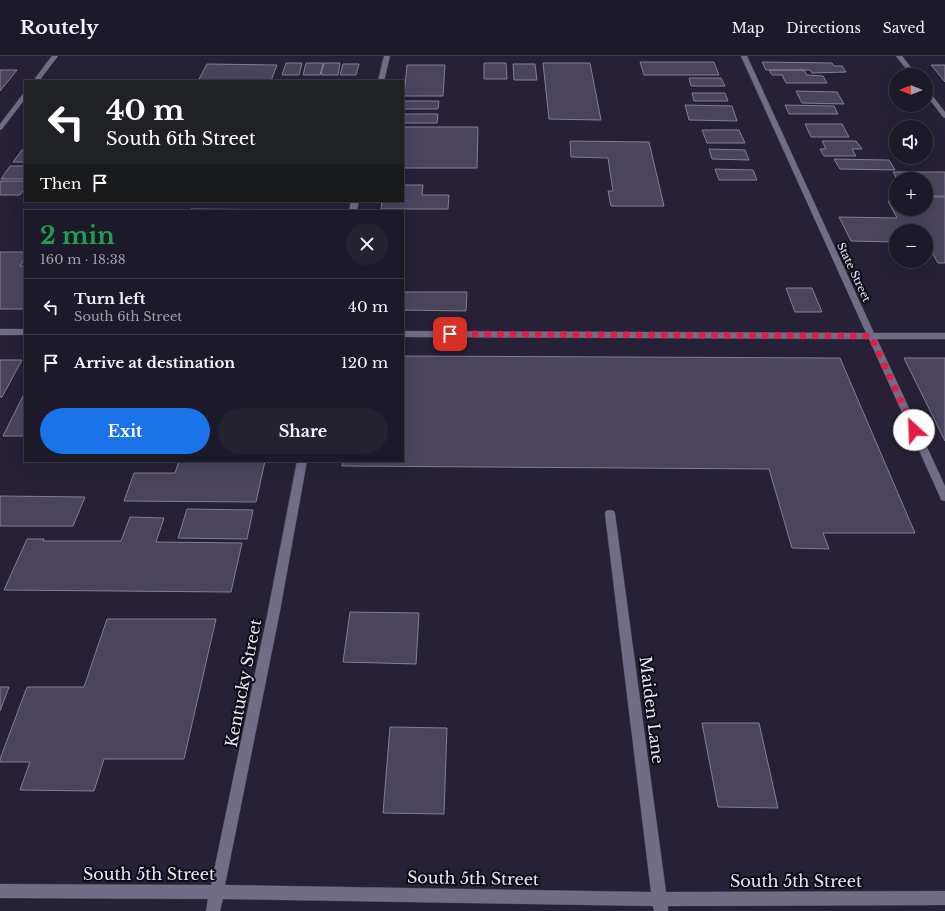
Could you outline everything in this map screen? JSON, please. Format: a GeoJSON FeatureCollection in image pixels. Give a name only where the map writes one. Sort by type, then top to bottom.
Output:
{"type":"FeatureCollection","features":[{"type":"Feature","properties":{"kind":"street"},"geometry":{"type":"LineString","coordinates":[[37,80],[55,56]]}},
{"type":"Feature","properties":{"kind":"street"},"geometry":{"type":"LineString","coordinates":[[381,80],[387,56]]}},
{"type":"Feature","properties":{"kind":"street","name":"State Street"},"geometry":{"type":"LineString","coordinates":[[744,56],[945,497]]}},
{"type":"Feature","properties":{"kind":"street"},"geometry":{"type":"LineString","coordinates":[[899,56],[908,68]]}},
{"type":"Feature","properties":{"kind":"street"},"geometry":{"type":"LineString","coordinates":[[0,128],[24,96]]}},
{"type":"Feature","properties":{"kind":"street"},"geometry":{"type":"LineString","coordinates":[[933,100],[945,116]]}},
{"type":"Feature","properties":{"kind":"street"},"geometry":{"type":"LineString","coordinates":[[0,332],[24,332]]}},
{"type":"Feature","properties":{"kind":"street"},"geometry":{"type":"LineString","coordinates":[[404,334],[945,336]]}},
{"type":"Feature","properties":{"kind":"street","name":"Kentucky Street"},"geometry":{"type":"LineString","coordinates":[[213,911],[274,610],[302,462]]}},
{"type":"Feature","properties":{"kind":"street","name":"Maiden Lane"},"geometry":{"type":"LineString","coordinates":[[610,514],[660,905]]}},
{"type":"Feature","properties":{"kind":"street","name":"South 5th Street"},"geometry":{"type":"LineString","coordinates":[[0,891],[217,892],[660,905],[945,898]]}},
{"type":"Feature","properties":{"kind":"building"},"geometry":{"type":"Polygon","coordinates":[[[640,62],[714,62],[719,75],[644,75],[640,62]]]}},
{"type":"Feature","properties":{"kind":"building"},"geometry":{"type":"Polygon","coordinates":[[[762,62],[832,63],[834,66],[842,66],[846,72],[812,73],[810,70],[766,70],[762,62]]]}},
{"type":"Feature","properties":{"kind":"building"},"geometry":{"type":"Polygon","coordinates":[[[286,63],[302,63],[299,75],[282,75],[286,63]]]}},
{"type":"Feature","properties":{"kind":"building"},"geometry":{"type":"Polygon","coordinates":[[[306,63],[323,63],[320,75],[303,75],[306,63]]]}},
{"type":"Feature","properties":{"kind":"building"},"geometry":{"type":"Polygon","coordinates":[[[324,63],[340,63],[338,75],[321,75],[324,63]]]}},
{"type":"Feature","properties":{"kind":"building"},"geometry":{"type":"Polygon","coordinates":[[[484,63],[506,63],[507,79],[484,79],[484,63]]]}},
{"type":"Feature","properties":{"kind":"building"},"geometry":{"type":"Polygon","coordinates":[[[543,63],[590,63],[601,120],[549,119],[543,63]]]}},
{"type":"Feature","properties":{"kind":"building"},"geometry":{"type":"Polygon","coordinates":[[[207,64],[277,65],[271,80],[199,80],[207,64]]]}},
{"type":"Feature","properties":{"kind":"building"},"geometry":{"type":"Polygon","coordinates":[[[343,64],[359,64],[356,75],[340,75],[343,64]]]}},
{"type":"Feature","properties":{"kind":"building"},"geometry":{"type":"Polygon","coordinates":[[[513,64],[535,64],[537,80],[514,80],[513,64]]]}},
{"type":"Feature","properties":{"kind":"building"},"geometry":{"type":"Polygon","coordinates":[[[407,65],[445,65],[443,96],[404,96],[407,65]]]}},
{"type":"Feature","properties":{"kind":"building"},"geometry":{"type":"Polygon","coordinates":[[[931,65],[945,65],[945,82],[931,65]]]}},
{"type":"Feature","properties":{"kind":"building"},"geometry":{"type":"Polygon","coordinates":[[[0,70],[17,70],[0,91],[0,70]]]}},
{"type":"Feature","properties":{"kind":"building"},"geometry":{"type":"Polygon","coordinates":[[[769,70],[804,70],[807,75],[823,76],[827,83],[786,83],[782,75],[772,75],[769,70]]]}},
{"type":"Feature","properties":{"kind":"building"},"geometry":{"type":"Polygon","coordinates":[[[689,78],[721,78],[725,86],[691,86],[689,78]]]}},
{"type":"Feature","properties":{"kind":"building"},"geometry":{"type":"Polygon","coordinates":[[[796,91],[837,92],[844,104],[802,103],[796,91]]]}},
{"type":"Feature","properties":{"kind":"building"},"geometry":{"type":"Polygon","coordinates":[[[692,93],[725,93],[728,101],[694,101],[692,93]]]}},
{"type":"Feature","properties":{"kind":"building"},"geometry":{"type":"Polygon","coordinates":[[[405,101],[439,101],[438,109],[404,109],[405,101]]]}},
{"type":"Feature","properties":{"kind":"building"},"geometry":{"type":"Polygon","coordinates":[[[685,105],[732,106],[737,121],[689,120],[685,105]]]}},
{"type":"Feature","properties":{"kind":"building"},"geometry":{"type":"Polygon","coordinates":[[[785,105],[834,106],[838,114],[789,114],[785,105]]]}},
{"type":"Feature","properties":{"kind":"building"},"geometry":{"type":"Polygon","coordinates":[[[404,114],[438,114],[437,123],[404,123],[404,114]]]}},
{"type":"Feature","properties":{"kind":"building"},"geometry":{"type":"Polygon","coordinates":[[[805,124],[842,124],[849,137],[811,137],[805,124]]]}},
{"type":"Feature","properties":{"kind":"building"},"geometry":{"type":"Polygon","coordinates":[[[404,127],[478,127],[477,168],[404,168],[404,127]]]}},
{"type":"Feature","properties":{"kind":"building"},"geometry":{"type":"Polygon","coordinates":[[[702,130],[739,130],[745,143],[707,143],[702,130]]]}},
{"type":"Feature","properties":{"kind":"building"},"geometry":{"type":"Polygon","coordinates":[[[570,141],[649,142],[664,206],[611,206],[608,191],[613,191],[608,158],[571,157],[570,141]]]}},
{"type":"Feature","properties":{"kind":"building"},"geometry":{"type":"Polygon","coordinates":[[[822,141],[856,141],[862,149],[852,149],[856,156],[824,156],[820,149],[826,149],[822,141]]]}},
{"type":"Feature","properties":{"kind":"building"},"geometry":{"type":"Polygon","coordinates":[[[709,149],[745,150],[749,160],[712,159],[709,149]]]}},
{"type":"Feature","properties":{"kind":"building"},"geometry":{"type":"Polygon","coordinates":[[[22,150],[24,150],[24,162],[13,162],[22,150]]]}},
{"type":"Feature","properties":{"kind":"building"},"geometry":{"type":"Polygon","coordinates":[[[834,159],[889,160],[889,164],[891,164],[895,170],[840,169],[834,159]]]}},
{"type":"Feature","properties":{"kind":"building"},"geometry":{"type":"Polygon","coordinates":[[[10,166],[24,166],[24,179],[1,179],[10,166]]]}},
{"type":"Feature","properties":{"kind":"building"},"geometry":{"type":"Polygon","coordinates":[[[715,169],[753,170],[757,180],[719,180],[715,169]]]}},
{"type":"Feature","properties":{"kind":"building"},"geometry":{"type":"Polygon","coordinates":[[[933,172],[945,172],[945,196],[933,196],[933,172]]]}},
{"type":"Feature","properties":{"kind":"building"},"geometry":{"type":"Polygon","coordinates":[[[0,181],[24,181],[24,189],[20,195],[0,195],[0,181]]]}},
{"type":"Feature","properties":{"kind":"building"},"geometry":{"type":"Polygon","coordinates":[[[404,185],[423,185],[422,195],[449,195],[448,209],[381,209],[382,202],[404,202],[404,185]]]}},
{"type":"Feature","properties":{"kind":"building"},"geometry":{"type":"Polygon","coordinates":[[[933,197],[945,197],[945,263],[938,263],[933,254],[933,224],[889,224],[889,242],[851,241],[839,217],[897,218],[896,216],[933,216],[933,197]]]}},
{"type":"Feature","properties":{"kind":"building"},"geometry":{"type":"Polygon","coordinates":[[[191,209],[317,210],[191,210],[191,209]]]}},
{"type":"Feature","properties":{"kind":"building"},"geometry":{"type":"Polygon","coordinates":[[[0,252],[24,252],[24,260],[20,266],[24,266],[24,309],[0,309],[0,252]]]}},
{"type":"Feature","properties":{"kind":"building"},"geometry":{"type":"Polygon","coordinates":[[[786,288],[812,288],[822,312],[795,312],[786,288]]]}},
{"type":"Feature","properties":{"kind":"building"},"geometry":{"type":"Polygon","coordinates":[[[404,292],[467,292],[466,311],[404,310],[404,292]]]}},
{"type":"Feature","properties":{"kind":"building"},"geometry":{"type":"Polygon","coordinates":[[[404,356],[840,358],[915,533],[823,533],[829,549],[792,548],[769,469],[342,466],[343,462],[404,462],[404,356]]]}},
{"type":"Feature","properties":{"kind":"building"},"geometry":{"type":"Polygon","coordinates":[[[904,358],[945,358],[945,441],[904,358]]]}},
{"type":"Feature","properties":{"kind":"building"},"geometry":{"type":"Polygon","coordinates":[[[0,360],[22,360],[2,397],[0,397],[0,360]]]}},
{"type":"Feature","properties":{"kind":"building"},"geometry":{"type":"Polygon","coordinates":[[[24,394],[24,436],[3,436],[24,394]]]}},
{"type":"Feature","properties":{"kind":"building"},"geometry":{"type":"Polygon","coordinates":[[[179,462],[265,462],[256,502],[124,501],[134,473],[175,473],[179,462]]]}},
{"type":"Feature","properties":{"kind":"building"},"geometry":{"type":"Polygon","coordinates":[[[0,496],[85,497],[73,526],[0,526],[0,496]]]}},
{"type":"Feature","properties":{"kind":"building"},"geometry":{"type":"Polygon","coordinates":[[[187,509],[253,510],[247,539],[178,538],[187,509]]]}},
{"type":"Feature","properties":{"kind":"building"},"geometry":{"type":"Polygon","coordinates":[[[130,517],[164,518],[156,542],[242,543],[231,592],[4,590],[27,539],[44,539],[43,541],[121,541],[130,517]]]}},
{"type":"Feature","properties":{"kind":"building"},"geometry":{"type":"Polygon","coordinates":[[[350,612],[419,613],[416,664],[343,662],[350,612]]]}},
{"type":"Feature","properties":{"kind":"building"},"geometry":{"type":"Polygon","coordinates":[[[107,619],[216,619],[184,759],[104,759],[94,791],[20,790],[30,762],[0,762],[0,759],[27,687],[84,687],[107,619]]]}},
{"type":"Feature","properties":{"kind":"building"},"geometry":{"type":"Polygon","coordinates":[[[0,687],[9,687],[0,711],[0,687]]]}},
{"type":"Feature","properties":{"kind":"building"},"geometry":{"type":"Polygon","coordinates":[[[702,723],[759,723],[778,808],[718,807],[702,723]]]}},
{"type":"Feature","properties":{"kind":"building"},"geometry":{"type":"Polygon","coordinates":[[[390,727],[447,728],[444,814],[383,813],[390,727]]]}},
{"type":"Feature","properties":{"kind":"route"},"geometry":{"type":"LineString","coordinates":[[450,334],[871,336],[914,430]]}}]}
